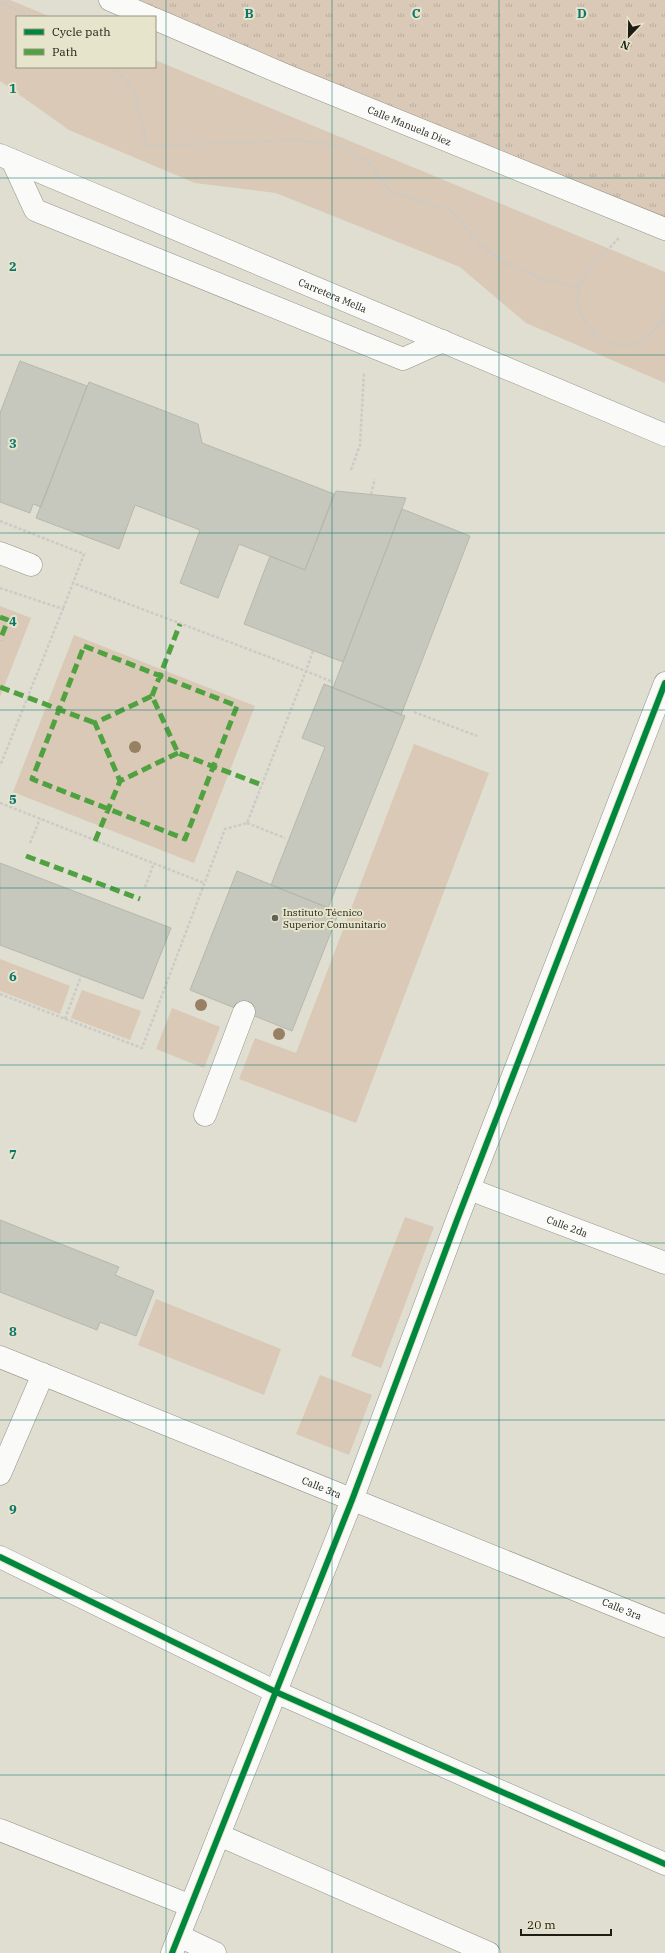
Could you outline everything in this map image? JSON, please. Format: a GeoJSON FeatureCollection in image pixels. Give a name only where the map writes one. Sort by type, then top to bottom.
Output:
{"type":"FeatureCollection","features":[{"type":"Feature","properties":{"kind":"street"},"geometry":{"type":"LineString","coordinates":[[110,0],[148,16]]}},
{"type":"Feature","properties":{"kind":"street","name":"Calle Manuela Diez"},"geometry":{"type":"LineString","coordinates":[[156,19],[284,74],[665,229]]}},
{"type":"Feature","properties":{"kind":"street"},"geometry":{"type":"LineString","coordinates":[[6,157],[35,210],[403,358],[443,341]]}},
{"type":"Feature","properties":{"kind":"street","name":"Carretera Mella"},"geometry":{"type":"LineString","coordinates":[[6,157],[665,435]]}},
{"type":"Feature","properties":{"kind":"street"},"geometry":{"type":"LineString","coordinates":[[0,553],[31,565]]}},
{"type":"Feature","properties":{"kind":"street"},"geometry":{"type":"LineString","coordinates":[[216,1953],[176,1945],[352,1500],[469,1188],[665,684]]}},
{"type":"Feature","properties":{"kind":"street"},"geometry":{"type":"LineString","coordinates":[[205,1115],[244,1012]]}},
{"type":"Feature","properties":{"kind":"street","name":"Calle 2da"},"geometry":{"type":"LineString","coordinates":[[469,1188],[665,1264]]}},
{"type":"Feature","properties":{"kind":"street","name":"Calle 3ra"},"geometry":{"type":"LineString","coordinates":[[0,1357],[665,1626]]}},
{"type":"Feature","properties":{"kind":"street"},"geometry":{"type":"LineString","coordinates":[[0,1474],[43,1374]]}},
{"type":"Feature","properties":{"kind":"street"},"geometry":{"type":"LineString","coordinates":[[0,1557],[276,1692],[665,1864]]}},
{"type":"Feature","properties":{"kind":"street"},"geometry":{"type":"LineString","coordinates":[[0,1830],[191,1906]]}},
{"type":"Feature","properties":{"kind":"street"},"geometry":{"type":"LineString","coordinates":[[219,1835],[489,1953]]}},
{"type":"Feature","properties":{"kind":"path"},"geometry":{"type":"LineString","coordinates":[[0,3],[30,16]]}},
{"type":"Feature","properties":{"kind":"path"},"geometry":{"type":"LineString","coordinates":[[115,68],[135,92],[147,146],[299,140],[333,144],[368,162],[392,192],[451,210],[474,237],[500,260],[543,280],[580,287]]}},
{"type":"Feature","properties":{"kind":"path"},"geometry":{"type":"LineString","coordinates":[[638,218],[589,269],[580,287],[577,302],[582,317],[596,336],[622,347],[644,340],[661,322],[665,313]]}},
{"type":"Feature","properties":{"kind":"path"},"geometry":{"type":"LineString","coordinates":[[661,322],[665,326]]}},
{"type":"Feature","properties":{"kind":"path"},"geometry":{"type":"LineString","coordinates":[[351,470],[360,445],[364,368],[373,347]]}},
{"type":"Feature","properties":{"kind":"path"},"geometry":{"type":"LineString","coordinates":[[371,494],[375,480]]}},
{"type":"Feature","properties":{"kind":"path"},"geometry":{"type":"LineString","coordinates":[[0,766],[73,583],[333,682]]}},
{"type":"Feature","properties":{"kind":"path"},"geometry":{"type":"LineString","coordinates":[[0,588],[63,609]]}},
{"type":"Feature","properties":{"kind":"path"},"geometry":{"type":"LineString","coordinates":[[247,823],[313,651]]}},
{"type":"Feature","properties":{"kind":"path"},"geometry":{"type":"LineString","coordinates":[[414,712],[477,736]]}},
{"type":"Feature","properties":{"kind":"path"},"geometry":{"type":"LineString","coordinates":[[0,803],[204,883]]}},
{"type":"Feature","properties":{"kind":"path"},"geometry":{"type":"LineString","coordinates":[[30,843],[40,819]]}},
{"type":"Feature","properties":{"kind":"path"},"geometry":{"type":"LineString","coordinates":[[0,994],[142,1048],[225,829],[247,823],[285,838]]}},
{"type":"Feature","properties":{"kind":"path"},"geometry":{"type":"LineString","coordinates":[[145,887],[154,863]]}},
{"type":"Feature","properties":{"kind":"path"},"geometry":{"type":"LineString","coordinates":[[65,1019],[81,976]]}},
{"type":"Feature","properties":{"kind":"green space"},"geometry":{"type":"Polygon","coordinates":[[[0,0],[10,0],[49,16],[16,16],[16,68],[156,68],[156,60],[665,272],[665,383],[526,323],[460,267],[276,193],[195,183],[69,130],[0,81],[0,0]]]}},
{"type":"Feature","properties":{"kind":"green space"},"geometry":{"type":"Polygon","coordinates":[[[118,0],[665,0],[665,228],[118,0]]]}},
{"type":"Feature","properties":{"kind":"green space"},"geometry":{"type":"Polygon","coordinates":[[[0,606],[31,618],[0,697],[0,606]]]}},
{"type":"Feature","properties":{"kind":"green space"},"geometry":{"type":"Polygon","coordinates":[[[74,635],[255,706],[194,863],[13,792],[74,635]]]}},
{"type":"Feature","properties":{"kind":"green space"},"geometry":{"type":"Polygon","coordinates":[[[414,744],[489,773],[356,1123],[239,1079],[255,1038],[296,1053],[414,744]]]}},
{"type":"Feature","properties":{"kind":"green space"},"geometry":{"type":"Polygon","coordinates":[[[0,959],[70,986],[60,1014],[0,991],[0,959]]]}},
{"type":"Feature","properties":{"kind":"green space"},"geometry":{"type":"Polygon","coordinates":[[[82,990],[141,1011],[130,1040],[71,1018],[82,990]]]}},
{"type":"Feature","properties":{"kind":"green space"},"geometry":{"type":"Polygon","coordinates":[[[172,1008],[220,1027],[204,1068],[156,1049],[172,1008]]]}},
{"type":"Feature","properties":{"kind":"green space"},"geometry":{"type":"Polygon","coordinates":[[[405,1217],[434,1227],[381,1368],[351,1356],[405,1217]]]}},
{"type":"Feature","properties":{"kind":"green space"},"geometry":{"type":"Polygon","coordinates":[[[156,1299],[281,1349],[264,1395],[138,1345],[156,1299]]]}},
{"type":"Feature","properties":{"kind":"green space"},"geometry":{"type":"Polygon","coordinates":[[[320,1375],[372,1395],[349,1455],[296,1434],[320,1375]]]}},
{"type":"Feature","properties":{"kind":"building"},"geometry":{"type":"Polygon","coordinates":[[[20,361],[87,386],[41,507],[33,504],[30,513],[0,502],[0,413],[20,361]]]}},
{"type":"Feature","properties":{"kind":"building"},"geometry":{"type":"Polygon","coordinates":[[[89,382],[198,424],[202,443],[334,494],[305,570],[239,544],[218,598],[180,583],[200,530],[135,505],[119,549],[36,518],[89,382]]]}},
{"type":"Feature","properties":{"kind":"building"},"geometry":{"type":"Polygon","coordinates":[[[336,491],[406,498],[343,662],[244,624],[270,556],[305,570],[336,491]]]}},
{"type":"Feature","properties":{"kind":"building"},"geometry":{"type":"Polygon","coordinates":[[[402,509],[470,536],[401,715],[333,688],[402,509]]]}},
{"type":"Feature","properties":{"kind":"building"},"geometry":{"type":"Polygon","coordinates":[[[324,684],[405,716],[328,908],[271,885],[325,747],[302,738],[324,684]]]}},
{"type":"Feature","properties":{"kind":"building"},"geometry":{"type":"Polygon","coordinates":[[[0,863],[171,928],[143,999],[0,945],[0,863]]]}},
{"type":"Feature","properties":{"kind":"building"},"geometry":{"type":"Polygon","coordinates":[[[237,871],[339,912],[292,1031],[190,990],[237,871]]]}},
{"type":"Feature","properties":{"kind":"building"},"geometry":{"type":"Polygon","coordinates":[[[0,1220],[119,1267],[115,1275],[154,1291],[136,1336],[100,1322],[97,1330],[0,1292],[0,1220]]]}},
{"type":"Feature","properties":{"kind":"marked path"},"geometry":{"type":"LineString","coordinates":[[0,617],[8,620],[0,640]]}},
{"type":"Feature","properties":{"kind":"marked path"},"geometry":{"type":"LineString","coordinates":[[152,696],[180,624]]}},
{"type":"Feature","properties":{"kind":"marked path"},"geometry":{"type":"LineString","coordinates":[[84,646],[237,706],[185,839],[32,779],[84,646]]}},
{"type":"Feature","properties":{"kind":"marked path"},"geometry":{"type":"LineString","coordinates":[[0,687],[95,723]]}},
{"type":"Feature","properties":{"kind":"marked path"},"geometry":{"type":"LineString","coordinates":[[178,753],[120,781],[95,723],[152,696],[178,753],[262,785]]}},
{"type":"Feature","properties":{"kind":"marked path"},"geometry":{"type":"LineString","coordinates":[[95,841],[120,781]]}},
{"type":"Feature","properties":{"kind":"marked path"},"geometry":{"type":"LineString","coordinates":[[26,856],[140,899]]}},
{"type":"Feature","properties":{"kind":"cycle path"},"geometry":{"type":"LineString","coordinates":[[172,1953],[352,1500],[457,1220],[665,683]]}},
{"type":"Feature","properties":{"kind":"cycle path"},"geometry":{"type":"LineString","coordinates":[[0,1557],[276,1692],[665,1864]]}},
{"type":"Feature","properties":{"kind":"place","name":"Instituto Técnico Superior Comunitario"},"geometry":{"type":"Point","coordinates":[275,918]}}]}
